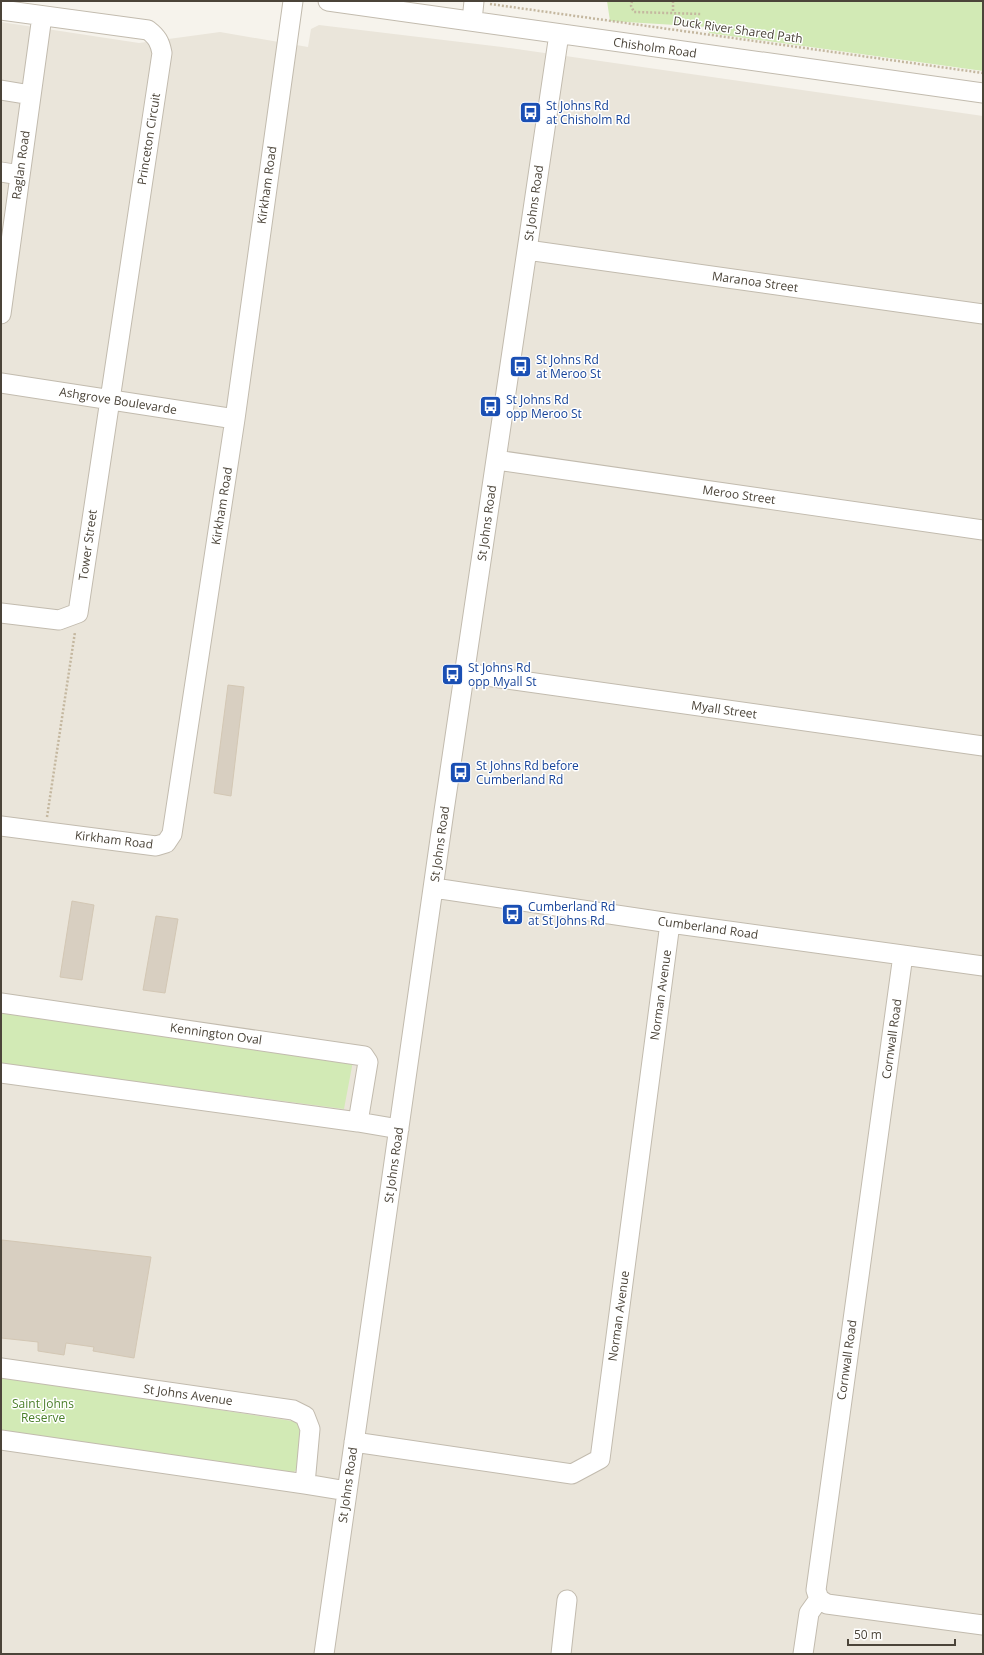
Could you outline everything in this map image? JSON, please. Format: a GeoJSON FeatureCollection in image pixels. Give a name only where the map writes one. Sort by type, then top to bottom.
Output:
{"type":"FeatureCollection","features":[{"type":"Feature","properties":{"kind":"street","name":"Kirkham Road"},"geometry":{"type":"LineString","coordinates":[[1,826],[156,846],[166,843],[172,834],[234,419],[293,1]]}},
{"type":"Feature","properties":{"kind":"street","name":"Chisholm Road"},"geometry":{"type":"LineString","coordinates":[[328,1],[983,93]]}},
{"type":"Feature","properties":{"kind":"street"},"geometry":{"type":"LineString","coordinates":[[472,21],[483,3]]}},
{"type":"Feature","properties":{"kind":"street","name":"Princeton Circuit"},"geometry":{"type":"LineString","coordinates":[[1,10],[148,30],[156,36],[160,43],[162,53],[110,399]]}},
{"type":"Feature","properties":{"kind":"street","name":"Raglan Road"},"geometry":{"type":"LineString","coordinates":[[1,314],[5,253],[20,175],[42,16]]}},
{"type":"Feature","properties":{"kind":"street","name":"St Johns Road"},"geometry":{"type":"LineString","coordinates":[[324,1654],[465,673],[559,34]]}},
{"type":"Feature","properties":{"kind":"street"},"geometry":{"type":"LineString","coordinates":[[1,90],[31,95]]}},
{"type":"Feature","properties":{"kind":"street"},"geometry":{"type":"LineString","coordinates":[[1,172],[20,175]]}},
{"type":"Feature","properties":{"kind":"street","name":"Maranoa Street"},"geometry":{"type":"LineString","coordinates":[[527,250],[983,314]]}},
{"type":"Feature","properties":{"kind":"street","name":"Ashgrove Boulevarde"},"geometry":{"type":"LineString","coordinates":[[1,383],[234,419]]}},
{"type":"Feature","properties":{"kind":"street","name":"Tower Street"},"geometry":{"type":"LineString","coordinates":[[78,612],[110,399]]}},
{"type":"Feature","properties":{"kind":"street","name":"Meroo Street"},"geometry":{"type":"LineString","coordinates":[[496,460],[983,530]]}},
{"type":"Feature","properties":{"kind":"street"},"geometry":{"type":"LineString","coordinates":[[1,614],[59,620],[78,612]]}},
{"type":"Feature","properties":{"kind":"street","name":"Myall Street"},"geometry":{"type":"LineString","coordinates":[[465,673],[983,746]]}},
{"type":"Feature","properties":{"kind":"street","name":"Cumberland Road"},"geometry":{"type":"LineString","coordinates":[[434,888],[670,923],[983,966]]}},
{"type":"Feature","properties":{"kind":"street","name":"Norman Avenue"},"geometry":{"type":"LineString","coordinates":[[354,1442],[572,1474],[600,1459],[670,923]]}},
{"type":"Feature","properties":{"kind":"street","name":"Cornwall Road"},"geometry":{"type":"LineString","coordinates":[[819,1599],[816,1585],[903,955]]}},
{"type":"Feature","properties":{"kind":"street","name":"Kennington Oval"},"geometry":{"type":"LineString","coordinates":[[1,1003],[364,1056],[368,1062],[358,1122]]}},
{"type":"Feature","properties":{"kind":"street"},"geometry":{"type":"LineString","coordinates":[[1,1073],[358,1122],[399,1129]]}},
{"type":"Feature","properties":{"kind":"street","name":"St Johns Avenue"},"geometry":{"type":"LineString","coordinates":[[1,1368],[292,1410],[305,1416],[310,1429],[304,1484]]}},
{"type":"Feature","properties":{"kind":"street"},"geometry":{"type":"LineString","coordinates":[[1,1440],[347,1491]]}},
{"type":"Feature","properties":{"kind":"street"},"geometry":{"type":"LineString","coordinates":[[803,1654],[810,1612],[819,1599],[831,1605],[983,1625]]}},
{"type":"Feature","properties":{"kind":"street"},"geometry":{"type":"LineString","coordinates":[[561,1654],[567,1600]]}},
{"type":"Feature","properties":{"kind":"path"},"geometry":{"type":"LineString","coordinates":[[632,1],[631,6],[634,12],[702,14]]}},
{"type":"Feature","properties":{"kind":"path"},"geometry":{"type":"LineString","coordinates":[[673,1],[673,13]]}},
{"type":"Feature","properties":{"kind":"path","name":"Duck River Shared Path"},"geometry":{"type":"LineString","coordinates":[[483,3],[983,73]]}},
{"type":"Feature","properties":{"kind":"path"},"geometry":{"type":"LineString","coordinates":[[45,831],[78,612]]}},
{"type":"Feature","properties":{"kind":"shaded area"},"geometry":{"type":"Polygon","coordinates":[[[1,22],[139,43],[220,32],[308,47],[311,29],[319,25],[502,47],[983,116],[983,1654],[1,1654],[1,22]]]}},
{"type":"Feature","properties":{"kind":"green space"},"geometry":{"type":"Polygon","coordinates":[[[607,1],[983,1],[983,71],[709,33],[708,27],[610,21],[607,1]]]}},
{"type":"Feature","properties":{"kind":"green space"},"geometry":{"type":"Polygon","coordinates":[[[1,1008],[353,1061],[344,1109],[1,1064],[1,1008]]]}},
{"type":"Feature","properties":{"kind":"green space","name":"Saint Johns Reserve"},"geometry":{"type":"Polygon","coordinates":[[[1,1377],[299,1422],[301,1429],[299,1467],[291,1475],[1,1433],[1,1377]]]}},
{"type":"Feature","properties":{"kind":"building"},"geometry":{"type":"Polygon","coordinates":[[[228,685],[244,687],[231,796],[214,793],[228,685]]]}},
{"type":"Feature","properties":{"kind":"building"},"geometry":{"type":"Polygon","coordinates":[[[72,901],[94,905],[82,980],[60,977],[72,901]]]}},
{"type":"Feature","properties":{"kind":"building"},"geometry":{"type":"Polygon","coordinates":[[[156,916],[178,919],[165,993],[143,990],[156,916]]]}},
{"type":"Feature","properties":{"kind":"building"},"geometry":{"type":"Polygon","coordinates":[[[2,1240],[151,1257],[134,1358],[93,1351],[94,1347],[66,1343],[64,1355],[38,1351],[38,1342],[1,1338],[2,1240]]]}},
{"type":"Feature","properties":{"kind":"place","name":"St Johns Rd at Chisholm Rd"},"geometry":{"type":"Point","coordinates":[530,113]}},
{"type":"Feature","properties":{"kind":"place","name":"St Johns Rd at Meroo St"},"geometry":{"type":"Point","coordinates":[520,367]}},
{"type":"Feature","properties":{"kind":"place","name":"St Johns Rd opp Meroo St"},"geometry":{"type":"Point","coordinates":[491,407]}},
{"type":"Feature","properties":{"kind":"place","name":"St Johns Rd opp Myall St"},"geometry":{"type":"Point","coordinates":[453,675]}},
{"type":"Feature","properties":{"kind":"place","name":"St Johns Rd before Cumberland Rd"},"geometry":{"type":"Point","coordinates":[461,773]}},
{"type":"Feature","properties":{"kind":"place","name":"Cumberland Rd at St Johns Rd"},"geometry":{"type":"Point","coordinates":[512,914]}}]}
